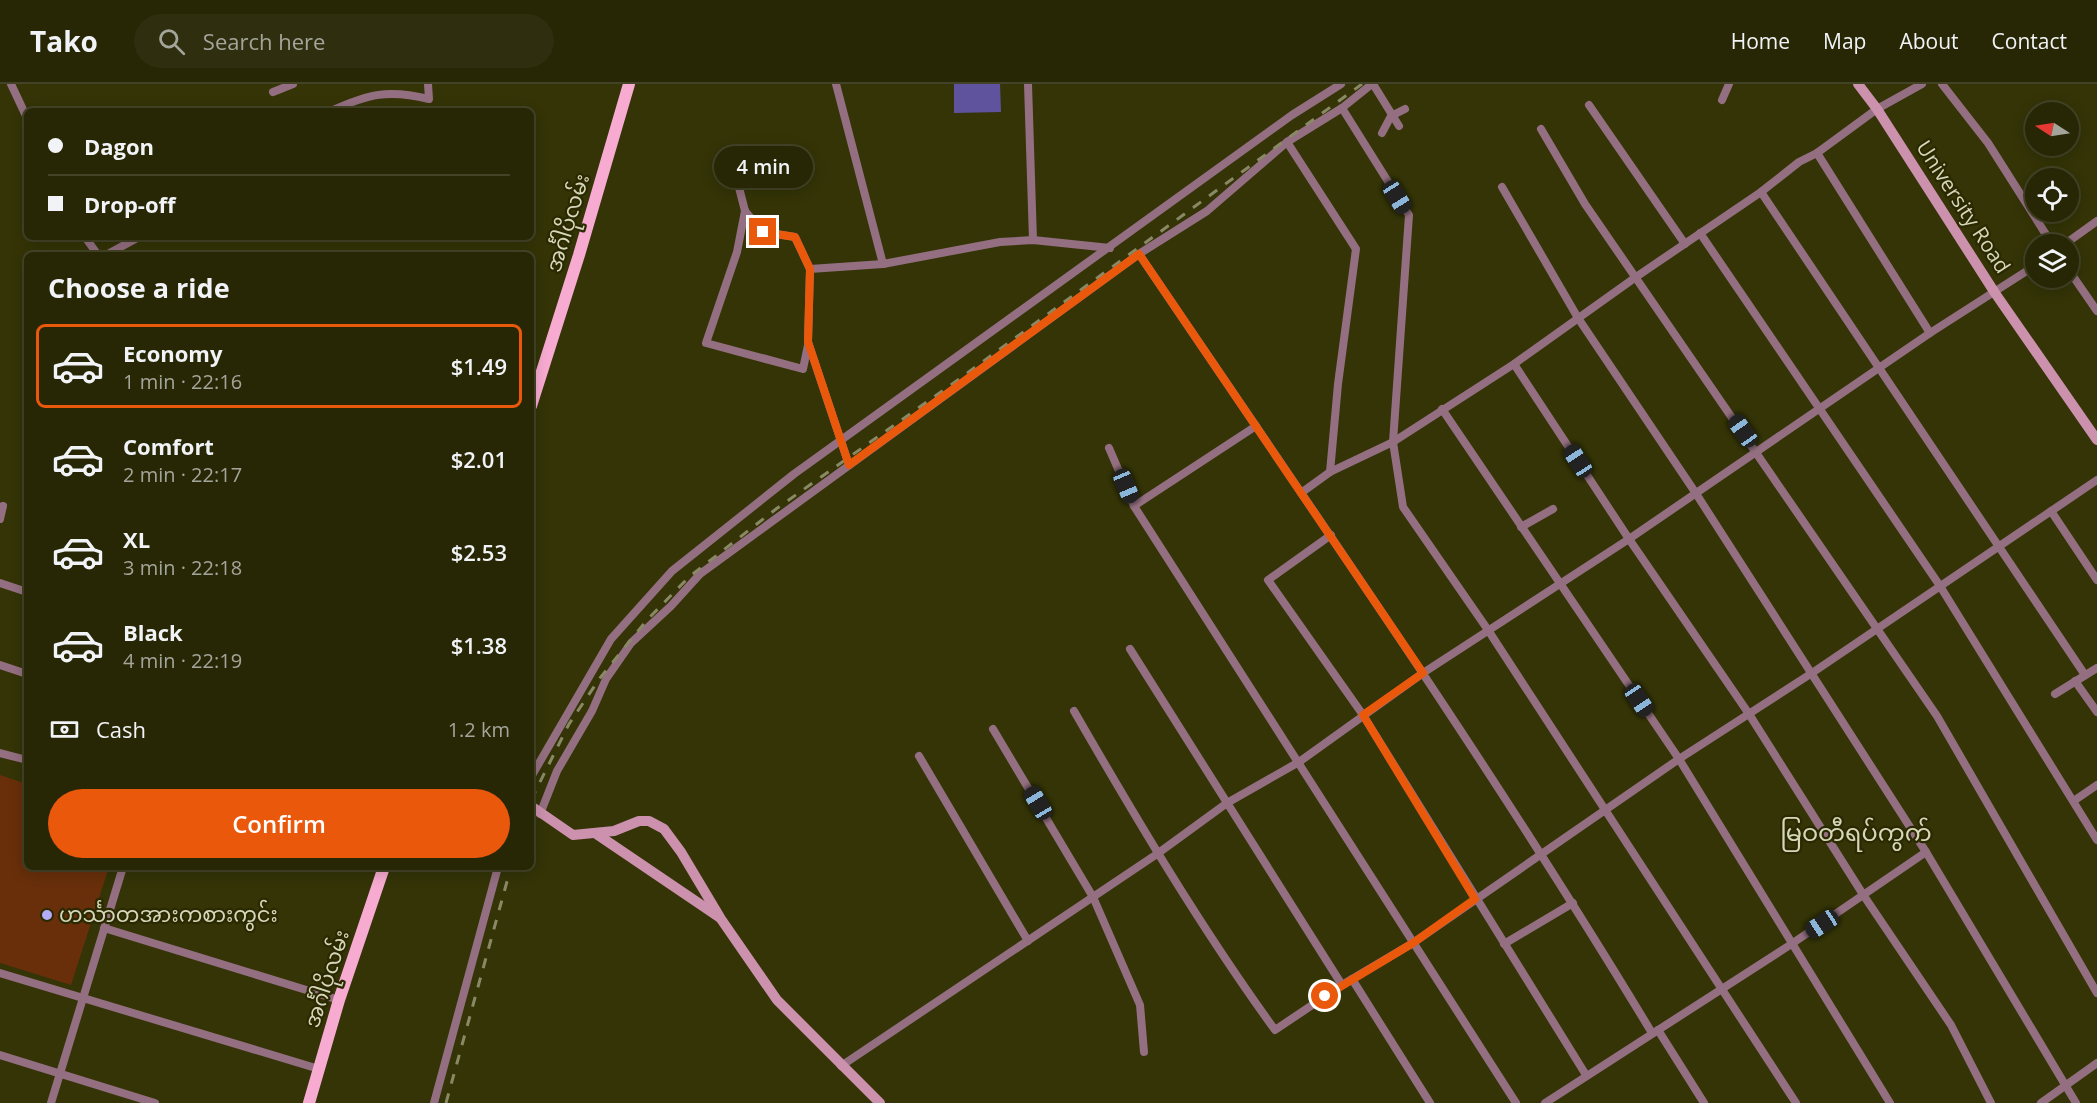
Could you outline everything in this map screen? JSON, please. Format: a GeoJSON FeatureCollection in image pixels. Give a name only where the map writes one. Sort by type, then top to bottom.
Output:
{"type":"FeatureCollection","features":[{"type":"Feature","properties":{"kind":"main road","name":"အင်္ဂါပိုလမ်း"},"geometry":{"type":"LineString","coordinates":[[534,397],[579,255],[629,84]]}},
{"type":"Feature","properties":{"kind":"main road","name":"University Road"},"geometry":{"type":"LineString","coordinates":[[1858,84],[1877,109],[1995,293],[2097,440]]}},
{"type":"Feature","properties":{"kind":"main road"},"geometry":{"type":"LineString","coordinates":[[534,809],[573,835],[614,831],[639,821],[658,824],[681,852],[721,919],[777,1000],[880,1103]]}},
{"type":"Feature","properties":{"kind":"main road"},"geometry":{"type":"LineString","coordinates":[[595,833],[721,919]]}},
{"type":"Feature","properties":{"kind":"main road","name":"အင်္ဂါပိုလမ်း"},"geometry":{"type":"LineString","coordinates":[[309,1103],[339,1000],[383,870]]}},
{"type":"Feature","properties":{"kind":"street"},"geometry":{"type":"LineString","coordinates":[[11,84],[24,112]]}},
{"type":"Feature","properties":{"kind":"street"},"geometry":{"type":"LineString","coordinates":[[273,92],[293,84]]}},
{"type":"Feature","properties":{"kind":"street"},"geometry":{"type":"LineString","coordinates":[[339,108],[378,93],[404,93],[429,99],[428,84]]}},
{"type":"Feature","properties":{"kind":"street"},"geometry":{"type":"LineString","coordinates":[[836,84],[883,264]]}},
{"type":"Feature","properties":{"kind":"street"},"geometry":{"type":"LineString","coordinates":[[1028,84],[1033,240]]}},
{"type":"Feature","properties":{"kind":"street"},"geometry":{"type":"LineString","coordinates":[[534,772],[611,639],[672,571],[841,440],[1110,249],[1292,115],[1341,84]]}},
{"type":"Feature","properties":{"kind":"street"},"geometry":{"type":"LineString","coordinates":[[540,814],[557,771],[592,711],[606,680],[631,643],[671,606],[700,574],[1139,254],[1207,211],[1287,142],[1342,108],[1373,84],[1399,126]]}},
{"type":"Feature","properties":{"kind":"street"},"geometry":{"type":"LineString","coordinates":[[1722,100],[1729,84]]}},
{"type":"Feature","properties":{"kind":"street"},"geometry":{"type":"LineString","coordinates":[[1301,493],[1330,472],[1393,442],[1514,364],[1635,277],[1761,192],[1799,162],[1817,153],[1877,109],[1922,84]]}},
{"type":"Feature","properties":{"kind":"street"},"geometry":{"type":"LineString","coordinates":[[1942,84],[1988,143],[2046,234]]}},
{"type":"Feature","properties":{"kind":"street"},"geometry":{"type":"LineString","coordinates":[[1589,105],[1685,244]]}},
{"type":"Feature","properties":{"kind":"street"},"geometry":{"type":"LineString","coordinates":[[1342,108],[1408,215],[1393,442],[1403,507],[1488,630],[1796,1103]]}},
{"type":"Feature","properties":{"kind":"street"},"geometry":{"type":"LineString","coordinates":[[1382,133],[1391,116],[1405,109]]}},
{"type":"Feature","properties":{"kind":"street"},"geometry":{"type":"LineString","coordinates":[[1541,129],[1585,204],[1937,716],[2097,993]]}},
{"type":"Feature","properties":{"kind":"street"},"geometry":{"type":"LineString","coordinates":[[1287,142],[1356,249],[1338,384],[1330,472]]}},
{"type":"Feature","properties":{"kind":"street"},"geometry":{"type":"LineString","coordinates":[[1817,153],[1930,333]]}},
{"type":"Feature","properties":{"kind":"street"},"geometry":{"type":"LineString","coordinates":[[733,164],[744,211],[737,252],[706,343],[803,369],[808,342],[810,269],[795,237],[763,232],[744,211]]}},
{"type":"Feature","properties":{"kind":"street"},"geometry":{"type":"LineString","coordinates":[[1502,187],[1578,318],[1695,492],[1926,852],[2076,1103]]}},
{"type":"Feature","properties":{"kind":"street"},"geometry":{"type":"LineString","coordinates":[[1761,192],[2085,675]]}},
{"type":"Feature","properties":{"kind":"street"},"geometry":{"type":"LineString","coordinates":[[2079,234],[2097,221]]}},
{"type":"Feature","properties":{"kind":"street"},"geometry":{"type":"LineString","coordinates":[[1701,233],[1940,586],[2097,840]]}},
{"type":"Feature","properties":{"kind":"street"},"geometry":{"type":"LineString","coordinates":[[111,252],[133,240]]}},
{"type":"Feature","properties":{"kind":"street"},"geometry":{"type":"LineString","coordinates":[[810,269],[883,264],[1000,242],[1033,240],[1110,249]]}},
{"type":"Feature","properties":{"kind":"street"},"geometry":{"type":"LineString","coordinates":[[1139,254],[1423,673],[1704,1103]]}},
{"type":"Feature","properties":{"kind":"street"},"geometry":{"type":"LineString","coordinates":[[841,1066],[1156,855],[1227,803],[1299,762],[1423,673],[1629,539],[1930,333],[2025,273]]}},
{"type":"Feature","properties":{"kind":"street"},"geometry":{"type":"LineString","coordinates":[[2079,285],[2097,311]]}},
{"type":"Feature","properties":{"kind":"street"},"geometry":{"type":"LineString","coordinates":[[808,342],[849,465]]}},
{"type":"Feature","properties":{"kind":"street"},"geometry":{"type":"LineString","coordinates":[[1514,364],[1629,539],[1749,714],[1864,896],[1951,1025],[1991,1103]]}},
{"type":"Feature","properties":{"kind":"street"},"geometry":{"type":"LineString","coordinates":[[1442,409],[1679,759],[1790,945],[1890,1103]]}},
{"type":"Feature","properties":{"kind":"street"},"geometry":{"type":"LineString","coordinates":[[1134,506],[1256,426]]}},
{"type":"Feature","properties":{"kind":"street"},"geometry":{"type":"LineString","coordinates":[[1109,448],[1134,506],[1516,1103]]}},
{"type":"Feature","properties":{"kind":"street"},"geometry":{"type":"LineString","coordinates":[[1074,711],[1156,855],[1240,982],[1275,1029],[1342,985],[1413,943],[1679,759],[1812,673],[1875,628],[2097,480]]}},
{"type":"Feature","properties":{"kind":"street"},"geometry":{"type":"LineString","coordinates":[[0,519],[3,507]]}},
{"type":"Feature","properties":{"kind":"street"},"geometry":{"type":"LineString","coordinates":[[1521,527],[1553,509]]}},
{"type":"Feature","properties":{"kind":"street"},"geometry":{"type":"LineString","coordinates":[[2051,511],[2097,580]]}},
{"type":"Feature","properties":{"kind":"street"},"geometry":{"type":"LineString","coordinates":[[1331,535],[1268,580],[1363,715],[1586,1075]]}},
{"type":"Feature","properties":{"kind":"street"},"geometry":{"type":"LineString","coordinates":[[0,583],[24,591]]}},
{"type":"Feature","properties":{"kind":"street"},"geometry":{"type":"LineString","coordinates":[[1130,649],[1342,985]]}},
{"type":"Feature","properties":{"kind":"street"},"geometry":{"type":"LineString","coordinates":[[0,666],[24,673]]}},
{"type":"Feature","properties":{"kind":"street"},"geometry":{"type":"LineString","coordinates":[[2055,694],[2097,668]]}},
{"type":"Feature","properties":{"kind":"street"},"geometry":{"type":"LineString","coordinates":[[2074,681],[2097,712]]}},
{"type":"Feature","properties":{"kind":"street"},"geometry":{"type":"LineString","coordinates":[[993,729],[1093,897],[1140,1005],[1144,1052]]}},
{"type":"Feature","properties":{"kind":"street"},"geometry":{"type":"LineString","coordinates":[[0,753],[24,759]]}},
{"type":"Feature","properties":{"kind":"street"},"geometry":{"type":"LineString","coordinates":[[920,756],[1028,941]]}},
{"type":"Feature","properties":{"kind":"street"},"geometry":{"type":"LineString","coordinates":[[2074,800],[2097,785]]}},
{"type":"Feature","properties":{"kind":"street"},"geometry":{"type":"LineString","coordinates":[[1545,1103],[1790,945],[1926,852]]}},
{"type":"Feature","properties":{"kind":"street"},"geometry":{"type":"LineString","coordinates":[[51,1103],[81,998],[122,870]]}},
{"type":"Feature","properties":{"kind":"street"},"geometry":{"type":"LineString","coordinates":[[434,1103],[497,870]]}},
{"type":"Feature","properties":{"kind":"street"},"geometry":{"type":"LineString","coordinates":[[1504,944],[1573,903]]}},
{"type":"Feature","properties":{"kind":"street"},"geometry":{"type":"LineString","coordinates":[[104,928],[339,1000]]}},
{"type":"Feature","properties":{"kind":"street"},"geometry":{"type":"LineString","coordinates":[[0,973],[319,1070]]}},
{"type":"Feature","properties":{"kind":"street"},"geometry":{"type":"LineString","coordinates":[[1352,979],[1430,1103]]}},
{"type":"Feature","properties":{"kind":"street"},"geometry":{"type":"LineString","coordinates":[[0,1054],[155,1103]]}},
{"type":"Feature","properties":{"kind":"street"},"geometry":{"type":"LineString","coordinates":[[2041,1103],[2097,1063]]}},
{"type":"Feature","properties":{"kind":"shaded area"},"geometry":{"type":"Polygon","coordinates":[[[954,84],[1000,84],[1001,112],[954,113],[954,84]]]}},
{"type":"Feature","properties":{"kind":"shaded area","name":"ဟင်္သာတအားကစားကွင်း"},"geometry":{"type":"Polygon","coordinates":[[[0,775],[24,783],[24,870],[108,870],[71,985],[0,963],[0,775]]]}},
{"type":"Feature","properties":{"kind":"railway"},"geometry":{"type":"LineString","coordinates":[[534,794],[569,724],[600,678],[647,620],[689,577],[776,509],[955,382],[1362,84]]}},
{"type":"Feature","properties":{"kind":"railway"},"geometry":{"type":"LineString","coordinates":[[446,1103],[510,870]]}},
{"type":"Feature","properties":{"kind":"place","name":"ဟင်္သာတအားကစားကွင်း"},"geometry":{"type":"Point","coordinates":[47,915]}},
{"type":"Feature","properties":{"kind":"district","name":"မြဝတီရပ်ကွက်"},"geometry":{"type":"Point","coordinates":[1856,833]}},
{"type":"Feature","properties":{"kind":"route"},"geometry":{"type":"LineString","coordinates":[[763,232],[795,237],[810,269],[808,342],[849,465],[1139,254],[1423,673],[1363,715],[1475,899],[1413,943],[1325,996]]}}]}
